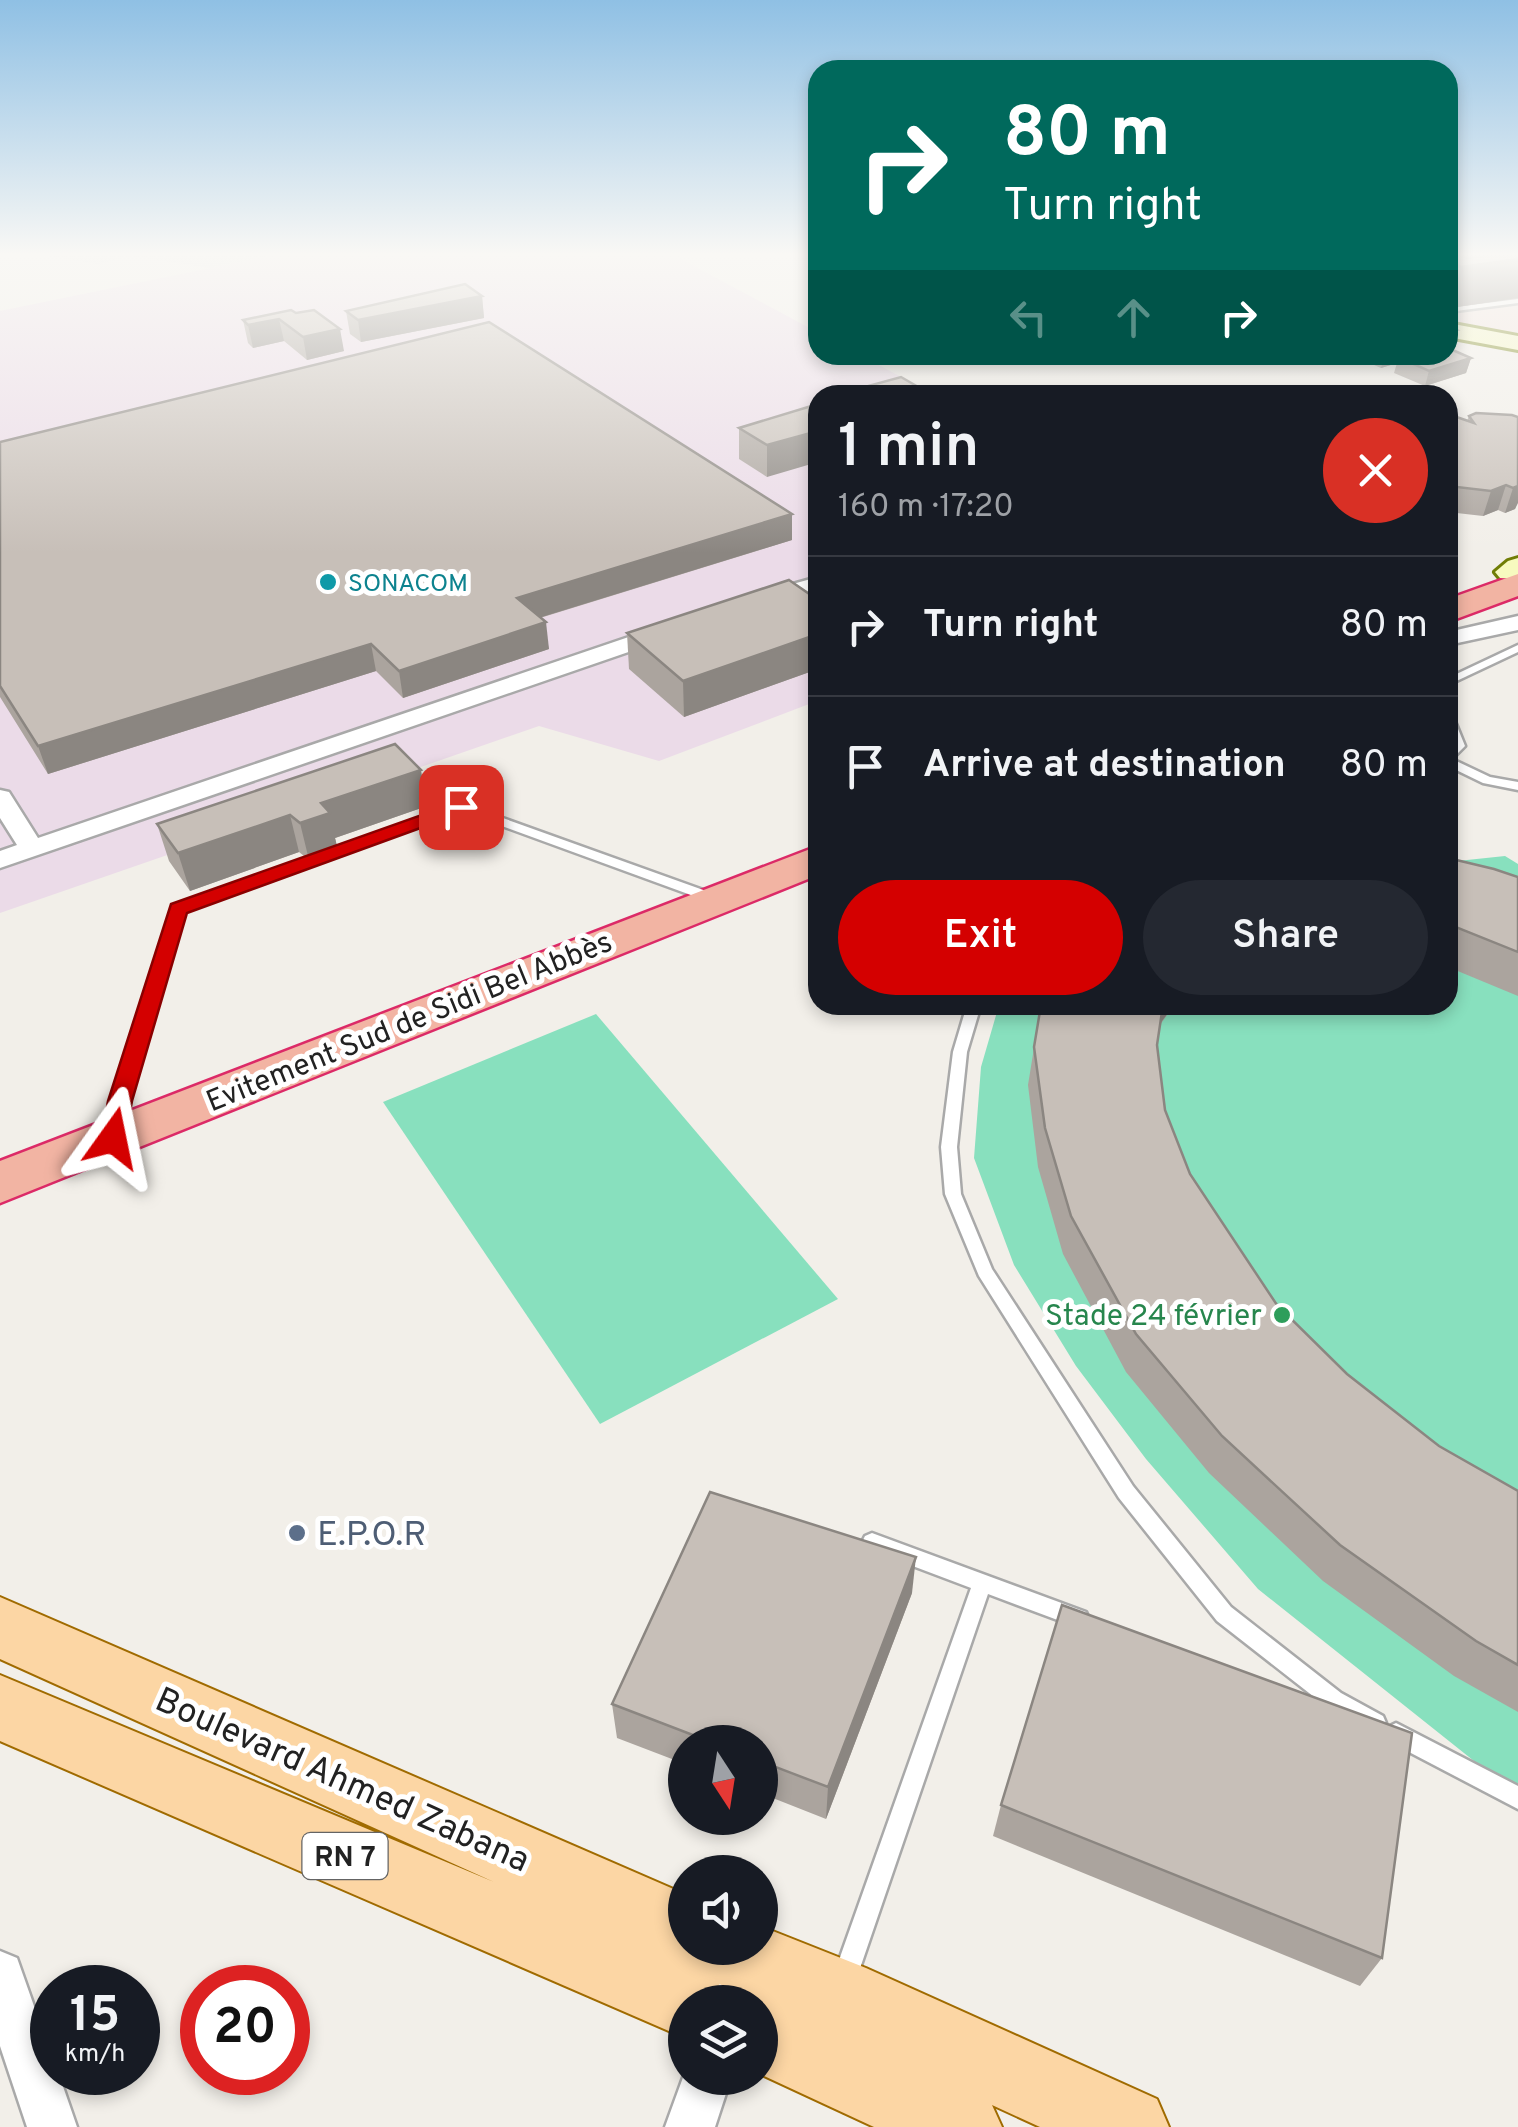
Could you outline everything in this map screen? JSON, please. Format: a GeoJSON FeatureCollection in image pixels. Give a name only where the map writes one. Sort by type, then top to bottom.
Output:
{"type":"FeatureCollection","features":[{"type":"Feature","properties":{"kind":"highway"},"geometry":{"type":"LineString","coordinates":[[1458,593],[1516,573]]}},
{"type":"Feature","properties":{"kind":"highway"},"geometry":{"type":"LineString","coordinates":[[1458,605],[1516,573]]}},
{"type":"Feature","properties":{"kind":"highway","name":"Evitement Sud de Sidi Bel Abbès"},"geometry":{"type":"LineString","coordinates":[[0,1183],[117,1120],[698,893],[808,841]]}},
{"type":"Feature","properties":{"kind":"highway","name":"Evitement Sud de Sidi Bel Abbès"},"geometry":{"type":"LineString","coordinates":[[698,893],[808,861]]}},
{"type":"Feature","properties":{"kind":"highway","name":"Evitement Sud de Sidi Bel Abbès"},"geometry":{"type":"LineString","coordinates":[[0,1147],[117,1120]]}},
{"type":"Feature","properties":{"kind":"main road","name":"Boulevard Ahmed Zabana"},"geometry":{"type":"LineString","coordinates":[[0,1628],[178,1705],[668,1934]]}},
{"type":"Feature","properties":{"kind":"main road"},"geometry":{"type":"LineString","coordinates":[[138,1768],[178,1705]]}},
{"type":"Feature","properties":{"kind":"main road","name":"RN 7"},"geometry":{"type":"LineString","coordinates":[[2,1714],[668,1993]]}},
{"type":"Feature","properties":{"kind":"main road","name":"Boulevard Ahmed Zabana"},"geometry":{"type":"LineString","coordinates":[[740,1965],[839,1995],[1129,2127]]}},
{"type":"Feature","properties":{"kind":"main road"},"geometry":{"type":"LineString","coordinates":[[778,2042],[962,2127]]}},
{"type":"Feature","properties":{"kind":"street"},"geometry":{"type":"LineString","coordinates":[[738,607],[808,587]]}},
{"type":"Feature","properties":{"kind":"street"},"geometry":{"type":"LineString","coordinates":[[1458,636],[1518,623]]}},
{"type":"Feature","properties":{"kind":"street"},"geometry":{"type":"LineString","coordinates":[[0,860],[686,624]]}},
{"type":"Feature","properties":{"kind":"street"},"geometry":{"type":"LineString","coordinates":[[0,797],[32,849]]}},
{"type":"Feature","properties":{"kind":"street"},"geometry":{"type":"LineString","coordinates":[[0,1974],[52,2127]]}},
{"type":"Feature","properties":{"kind":"street"},"geometry":{"type":"LineString","coordinates":[[690,2127],[701,2095]]}},
{"type":"Feature","properties":{"kind":"lane"},"geometry":{"type":"LineString","coordinates":[[1458,677],[1518,648]]}},
{"type":"Feature","properties":{"kind":"lane"},"geometry":{"type":"LineString","coordinates":[[1458,764],[1487,780],[1518,786]]}},
{"type":"Feature","properties":{"kind":"lane"},"geometry":{"type":"LineString","coordinates":[[117,1120],[178,909],[461,807],[698,893]]}},
{"type":"Feature","properties":{"kind":"lane"},"geometry":{"type":"LineString","coordinates":[[971,1015],[960,1052],[949,1147],[953,1194],[984,1271],[1126,1492],[1224,1614],[1334,1700],[1518,1798]]}},
{"type":"Feature","properties":{"kind":"lane"},"geometry":{"type":"LineString","coordinates":[[872,1542],[1108,1630]]}},
{"type":"Feature","properties":{"kind":"lane"},"geometry":{"type":"LineString","coordinates":[[839,1995],[982,1584]]}},
{"type":"Feature","properties":{"kind":"lane"},"geometry":{"type":"LineString","coordinates":[[1289,1695],[1397,1734]]}},
{"type":"Feature","properties":{"kind":"shaded area"},"geometry":{"type":"Polygon","coordinates":[[[0,354],[808,354],[808,365],[879,365],[916,385],[808,385],[808,704],[659,761],[539,726],[0,913],[0,354]]]}},
{"type":"Feature","properties":{"kind":"green space","name":"Stade 24 février"},"geometry":{"type":"Polygon","coordinates":[[[1505,856],[1518,864],[1518,1796],[1258,1589],[1146,1459],[1076,1366],[1014,1265],[974,1158],[981,1067],[996,1015],[1458,1015],[1458,861],[1505,856]]]}},
{"type":"Feature","properties":{"kind":"green space"},"geometry":{"type":"Polygon","coordinates":[[[596,1014],[838,1299],[600,1424],[383,1102],[596,1014]]]}},
{"type":"Feature","properties":{"kind":"building","name":"SONACOM"},"geometry":{"type":"Polygon","coordinates":[[[358,354],[540,354],[792,514],[517,598],[546,622],[399,671],[371,644],[38,746],[0,686],[0,442],[358,354]]]}},
{"type":"Feature","properties":{"kind":"building"},"geometry":{"type":"Polygon","coordinates":[[[1416,365],[1448,365],[1429,371],[1416,365]]]}},
{"type":"Feature","properties":{"kind":"building"},"geometry":{"type":"Polygon","coordinates":[[[901,377],[915,385],[872,385],[901,377]]]}},
{"type":"Feature","properties":{"kind":"building"},"geometry":{"type":"Polygon","coordinates":[[[808,407],[808,434],[767,445],[739,428],[808,407]]]}},
{"type":"Feature","properties":{"kind":"building"},"geometry":{"type":"Polygon","coordinates":[[[1476,413],[1518,417],[1518,486],[1506,485],[1491,491],[1458,487],[1458,417],[1474,423],[1469,416],[1476,413]]]}},
{"type":"Feature","properties":{"kind":"building"},"geometry":{"type":"Polygon","coordinates":[[[789,580],[808,593],[808,637],[683,681],[627,633],[789,580]]]}},
{"type":"Feature","properties":{"kind":"building"},"geometry":{"type":"Polygon","coordinates":[[[395,744],[421,770],[321,803],[330,813],[300,823],[290,815],[178,853],[157,824],[395,744]]]}},
{"type":"Feature","properties":{"kind":"building"},"geometry":{"type":"Polygon","coordinates":[[[1458,860],[1518,877],[1518,952],[1458,928],[1458,860]]]}},
{"type":"Feature","properties":{"kind":"building"},"geometry":{"type":"Polygon","coordinates":[[[1039,1015],[1162,1015],[1157,1045],[1165,1110],[1190,1174],[1277,1305],[1347,1374],[1439,1446],[1518,1491],[1518,1665],[1476,1641],[1340,1545],[1222,1436],[1136,1334],[1071,1216],[1045,1128],[1034,1047],[1039,1015]]]}},
{"type":"Feature","properties":{"kind":"building"},"geometry":{"type":"Polygon","coordinates":[[[710,1492],[916,1557],[828,1787],[778,1768],[778,1725],[668,1725],[612,1704],[710,1492]]]}},
{"type":"Feature","properties":{"kind":"building"},"geometry":{"type":"Polygon","coordinates":[[[1062,1605],[1412,1733],[1382,1958],[1001,1805],[1062,1605]]]}},
{"type":"Feature","properties":{"kind":"place","name":"SONACOM"},"geometry":{"type":"Point","coordinates":[328,582]}},
{"type":"Feature","properties":{"kind":"place","name":"Stade 24 février"},"geometry":{"type":"Point","coordinates":[1282,1315]}},
{"type":"Feature","properties":{"kind":"place","name":"E.P.O.R"},"geometry":{"type":"Point","coordinates":[297,1533]}},
{"type":"Feature","properties":{"kind":"route"},"geometry":{"type":"LineString","coordinates":[[113,1138],[120,1101],[178,909],[461,807]]}}]}
